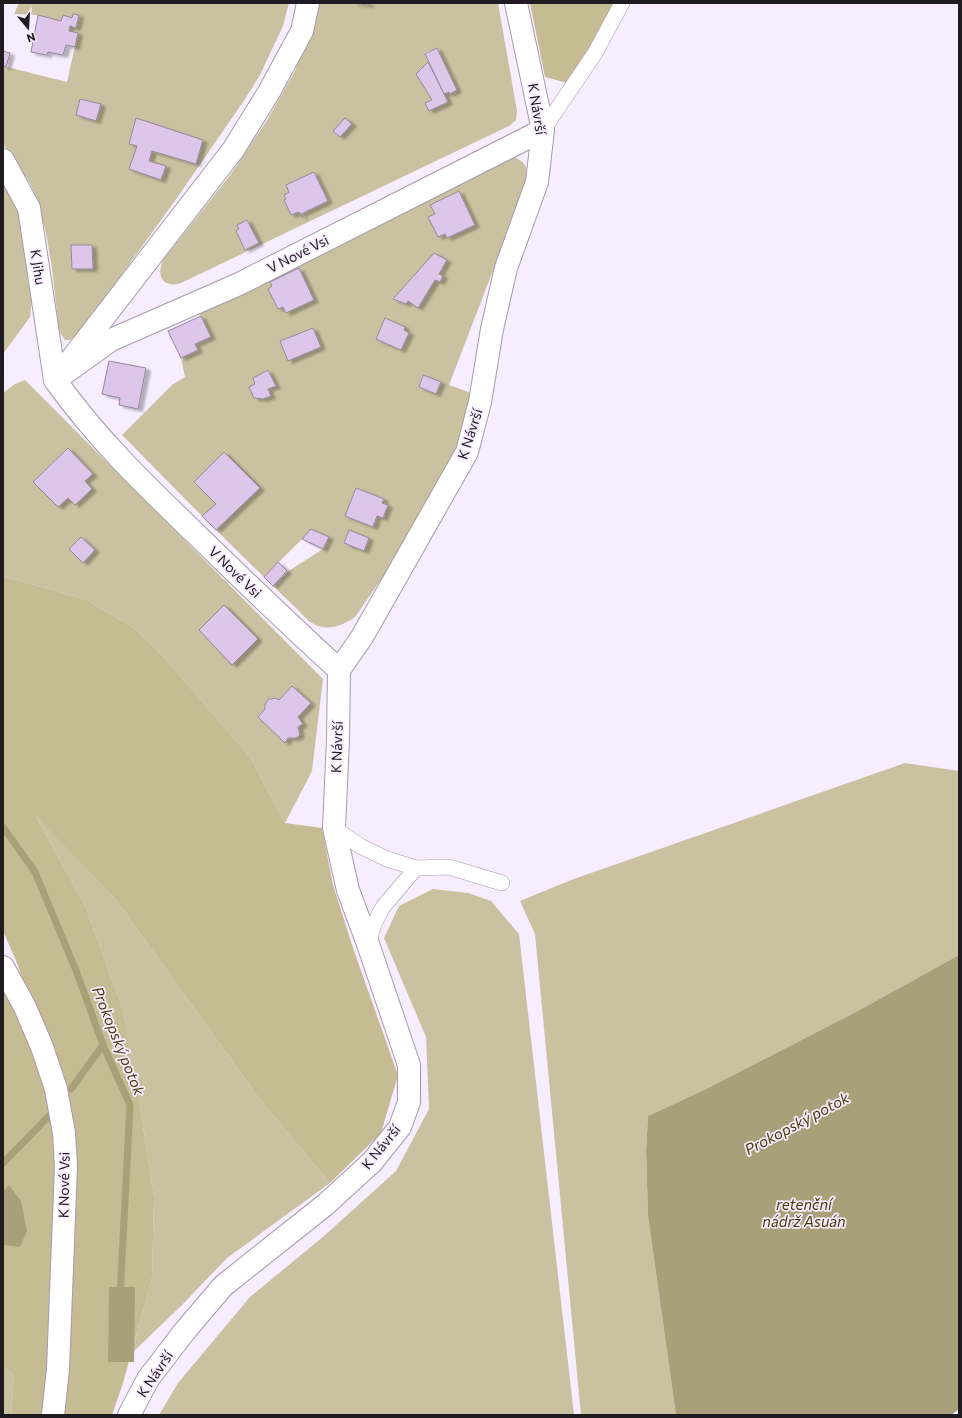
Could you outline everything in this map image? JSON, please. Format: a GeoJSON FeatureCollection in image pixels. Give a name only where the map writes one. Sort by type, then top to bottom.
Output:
{"type":"FeatureCollection","features":[{"type":"Feature","properties":{"kind":"street"},"geometry":{"type":"LineString","coordinates":[[55,380],[233,150],[269,92],[302,31],[308,3]]}},
{"type":"Feature","properties":{"kind":"street","name":"K Návrší"},"geometry":{"type":"LineString","coordinates":[[129,1415],[148,1379],[184,1332],[223,1286],[325,1205],[372,1162],[400,1127],[409,1102],[409,1065],[348,890],[334,828],[338,740],[339,670],[362,637],[467,452],[480,402],[492,329],[506,268],[537,182],[543,130],[516,3]]}},
{"type":"Feature","properties":{"kind":"street","name":"V Nové Vsi"},"geometry":{"type":"LineString","coordinates":[[339,670],[283,619],[148,488],[87,422],[55,380],[111,340],[239,284],[543,130]]}},
{"type":"Feature","properties":{"kind":"street","name":"K Jihu"},"geometry":{"type":"LineString","coordinates":[[3,160],[29,208],[55,380]]}},
{"type":"Feature","properties":{"kind":"street","name":"K Nové Vsi"},"geometry":{"type":"LineString","coordinates":[[3,967],[25,1007],[42,1047],[56,1089],[64,1133],[66,1174],[58,1369],[53,1415]]}},
{"type":"Feature","properties":{"kind":"lane"},"geometry":{"type":"LineString","coordinates":[[543,130],[595,53],[622,3]]}},
{"type":"Feature","properties":{"kind":"lane"},"geometry":{"type":"LineString","coordinates":[[334,828],[360,846],[387,859],[416,868],[449,867],[502,883]]}},
{"type":"Feature","properties":{"kind":"lane"},"geometry":{"type":"LineString","coordinates":[[368,944],[374,924],[383,907],[416,868]]}},
{"type":"Feature","properties":{"kind":"shaded area"},"geometry":{"type":"Polygon","coordinates":[[[19,3],[289,3],[283,26],[260,75],[245,99],[179,195],[79,334],[70,340],[65,340],[59,331],[52,268],[46,233],[37,199],[30,183],[3,144],[3,66],[67,82],[78,33],[69,31],[70,26],[76,28],[79,16],[73,14],[72,18],[63,15],[61,21],[38,15],[14,14],[19,3]],[[80,99],[76,115],[97,120],[100,104],[80,99]],[[137,119],[129,143],[137,146],[129,169],[161,179],[165,166],[149,161],[152,151],[195,164],[203,140],[137,119]],[[71,245],[72,269],[93,269],[92,245],[71,245]]]}},
{"type":"Feature","properties":{"kind":"shaded area"},"geometry":{"type":"Polygon","coordinates":[[[318,3],[353,3],[368,5],[369,3],[498,3],[517,111],[516,120],[509,126],[181,283],[167,283],[162,278],[160,271],[163,260],[231,174],[266,122],[295,71],[316,14],[318,3]],[[437,48],[425,53],[428,62],[416,74],[432,100],[426,103],[429,111],[448,102],[444,94],[449,92],[450,94],[457,90],[437,48]],[[351,124],[334,132],[340,137],[351,124]],[[314,172],[284,195],[286,199],[284,200],[291,215],[299,212],[301,215],[328,201],[314,172]],[[247,220],[237,225],[239,229],[236,232],[245,250],[259,243],[247,220]]]}},
{"type":"Feature","properties":{"kind":"shaded area"},"geometry":{"type":"Polygon","coordinates":[[[530,3],[617,3],[575,85],[545,77],[530,3]]]}},
{"type":"Feature","properties":{"kind":"shaded area"},"geometry":{"type":"Polygon","coordinates":[[[512,156],[524,163],[526,166],[527,182],[449,385],[474,394],[450,466],[393,562],[355,617],[345,623],[334,627],[317,626],[306,619],[273,586],[287,572],[323,549],[329,537],[311,530],[264,577],[216,530],[260,488],[224,452],[194,482],[216,504],[202,516],[122,435],[172,385],[185,377],[181,358],[198,350],[195,344],[211,337],[196,306],[512,156]],[[459,191],[431,205],[435,214],[428,217],[447,238],[475,225],[459,191]],[[434,253],[408,301],[418,308],[435,280],[440,282],[443,276],[439,274],[447,260],[434,253]],[[299,268],[270,282],[272,286],[268,289],[278,309],[283,307],[286,313],[314,300],[299,268]],[[385,318],[376,339],[401,350],[409,333],[404,330],[405,327],[385,318]],[[313,328],[280,341],[288,360],[321,347],[313,328]],[[268,370],[253,378],[255,384],[249,387],[254,398],[263,399],[271,396],[268,389],[275,386],[268,370]],[[422,375],[419,387],[436,393],[441,382],[422,375]],[[356,488],[345,516],[373,527],[377,516],[383,518],[388,506],[382,503],[384,499],[356,488]],[[349,530],[344,543],[364,551],[369,538],[349,530]]]}},
{"type":"Feature","properties":{"kind":"shaded area"},"geometry":{"type":"Polygon","coordinates":[[[3,172],[19,197],[33,290],[30,317],[3,354],[3,172]]]}},
{"type":"Feature","properties":{"kind":"shaded area"},"geometry":{"type":"Polygon","coordinates":[[[25,380],[323,679],[312,771],[285,823],[250,757],[164,657],[135,629],[87,600],[3,576],[3,393],[15,384],[25,380]],[[68,448],[33,482],[58,507],[68,498],[75,505],[92,489],[85,481],[93,474],[68,448]],[[81,537],[69,549],[83,563],[95,550],[81,537]],[[224,605],[199,630],[233,665],[258,639],[224,605]],[[292,687],[279,700],[275,698],[269,699],[265,704],[265,709],[258,717],[285,743],[288,738],[296,738],[300,735],[298,727],[303,724],[298,717],[311,703],[292,687]]]}},
{"type":"Feature","properties":{"kind":"shaded area"},"geometry":{"type":"Polygon","coordinates":[[[3,576],[87,600],[135,629],[164,657],[250,757],[285,823],[322,828],[333,885],[354,951],[398,1075],[381,1133],[330,1183],[261,1101],[116,900],[36,816],[86,908],[123,1010],[138,1093],[154,1197],[152,1278],[123,1383],[112,1415],[11,1415],[14,1375],[3,1367],[3,984],[27,994],[17,963],[3,931],[3,576]]]}},
{"type":"Feature","properties":{"kind":"shaded area"},"geometry":{"type":"Polygon","coordinates":[[[905,763],[959,771],[959,955],[854,1013],[706,1089],[648,1116],[646,1150],[648,1216],[676,1415],[581,1415],[535,934],[520,901],[571,880],[905,763]]]}},
{"type":"Feature","properties":{"kind":"shaded area"},"geometry":{"type":"Polygon","coordinates":[[[35,814],[116,900],[261,1101],[330,1183],[227,1258],[182,1305],[131,1354],[152,1278],[154,1197],[138,1093],[123,1010],[86,908],[35,814]]]}},
{"type":"Feature","properties":{"kind":"shaded area"},"geometry":{"type":"Polygon","coordinates":[[[433,889],[468,893],[491,901],[519,934],[574,1415],[159,1415],[178,1383],[250,1297],[324,1236],[396,1171],[429,1109],[426,1037],[384,938],[399,906],[433,889]]]}},
{"type":"Feature","properties":{"kind":"shaded area"},"geometry":{"type":"Polygon","coordinates":[[[3,1367],[14,1375],[11,1415],[3,1415],[3,1367]]]}},
{"type":"Feature","properties":{"kind":"water","name":"retenční nádrž Asuán"},"geometry":{"type":"Polygon","coordinates":[[[959,955],[959,1409],[951,1415],[676,1415],[648,1216],[646,1150],[648,1116],[706,1089],[854,1013],[959,955]]]}},
{"type":"Feature","properties":{"kind":"water"},"geometry":{"type":"Polygon","coordinates":[[[9,1185],[21,1201],[27,1231],[20,1247],[3,1245],[3,1192],[9,1185]]]}},
{"type":"Feature","properties":{"kind":"water"},"geometry":{"type":"Polygon","coordinates":[[[109,1287],[135,1287],[134,1362],[108,1362],[109,1287]]]}},
{"type":"Feature","properties":{"kind":"building"},"geometry":{"type":"Polygon","coordinates":[[[353,3],[369,3],[369,5],[353,3]]]}},
{"type":"Feature","properties":{"kind":"building"},"geometry":{"type":"Polygon","coordinates":[[[73,14],[79,15],[76,28],[70,26],[69,31],[78,33],[75,47],[66,45],[63,55],[48,52],[47,55],[31,52],[38,15],[61,21],[63,15],[72,18],[73,14]]]}},
{"type":"Feature","properties":{"kind":"building"},"geometry":{"type":"Polygon","coordinates":[[[437,48],[457,90],[450,94],[449,92],[444,94],[425,54],[437,48]]]}},
{"type":"Feature","properties":{"kind":"building"},"geometry":{"type":"Polygon","coordinates":[[[3,51],[10,53],[6,67],[3,66],[3,51]]]}},
{"type":"Feature","properties":{"kind":"building"},"geometry":{"type":"Polygon","coordinates":[[[428,62],[448,102],[429,111],[425,103],[432,100],[416,74],[428,62]]]}},
{"type":"Feature","properties":{"kind":"building"},"geometry":{"type":"Polygon","coordinates":[[[80,99],[101,104],[96,121],[76,115],[80,99]]]}},
{"type":"Feature","properties":{"kind":"building"},"geometry":{"type":"Polygon","coordinates":[[[136,118],[203,140],[196,164],[152,151],[149,161],[166,166],[161,180],[129,169],[137,146],[129,144],[136,118]]]}},
{"type":"Feature","properties":{"kind":"building"},"geometry":{"type":"Polygon","coordinates":[[[345,118],[352,124],[340,137],[333,131],[345,118]]]}},
{"type":"Feature","properties":{"kind":"building"},"geometry":{"type":"Polygon","coordinates":[[[314,172],[328,201],[301,214],[303,218],[299,212],[291,215],[284,200],[286,199],[284,195],[289,192],[286,185],[314,172]]]}},
{"type":"Feature","properties":{"kind":"building"},"geometry":{"type":"Polygon","coordinates":[[[459,191],[475,225],[447,238],[445,234],[438,237],[428,217],[435,214],[430,205],[459,191]]]}},
{"type":"Feature","properties":{"kind":"building"},"geometry":{"type":"Polygon","coordinates":[[[247,220],[259,243],[245,250],[236,231],[239,229],[237,225],[247,220]]]}},
{"type":"Feature","properties":{"kind":"building"},"geometry":{"type":"Polygon","coordinates":[[[71,245],[92,245],[93,269],[72,269],[71,245]]]}},
{"type":"Feature","properties":{"kind":"building"},"geometry":{"type":"Polygon","coordinates":[[[434,253],[447,260],[439,274],[443,276],[440,282],[435,280],[418,308],[408,301],[406,304],[393,299],[434,253]]]}},
{"type":"Feature","properties":{"kind":"building"},"geometry":{"type":"Polygon","coordinates":[[[299,268],[314,300],[286,313],[283,307],[278,309],[268,289],[272,286],[270,282],[299,268]]]}},
{"type":"Feature","properties":{"kind":"building"},"geometry":{"type":"Polygon","coordinates":[[[201,316],[211,337],[195,344],[198,350],[181,358],[168,331],[201,316]]]}},
{"type":"Feature","properties":{"kind":"building"},"geometry":{"type":"Polygon","coordinates":[[[385,318],[405,327],[404,330],[409,333],[401,350],[376,339],[385,318]]]}},
{"type":"Feature","properties":{"kind":"building"},"geometry":{"type":"Polygon","coordinates":[[[313,328],[321,347],[288,361],[280,341],[313,328]]]}},
{"type":"Feature","properties":{"kind":"building"},"geometry":{"type":"Polygon","coordinates":[[[109,361],[146,368],[138,409],[119,405],[120,398],[102,394],[109,361]]]}},
{"type":"Feature","properties":{"kind":"building"},"geometry":{"type":"Polygon","coordinates":[[[268,370],[276,386],[268,389],[271,396],[263,399],[254,398],[249,387],[255,384],[253,378],[268,370]]]}},
{"type":"Feature","properties":{"kind":"building"},"geometry":{"type":"Polygon","coordinates":[[[423,375],[441,382],[436,394],[419,387],[423,375]]]}},
{"type":"Feature","properties":{"kind":"building"},"geometry":{"type":"Polygon","coordinates":[[[68,448],[93,474],[85,481],[92,489],[75,505],[68,498],[58,507],[33,482],[68,448]]]}},
{"type":"Feature","properties":{"kind":"building"},"geometry":{"type":"Polygon","coordinates":[[[224,452],[260,488],[216,530],[202,516],[216,504],[194,482],[224,452]]]}},
{"type":"Feature","properties":{"kind":"building"},"geometry":{"type":"Polygon","coordinates":[[[356,488],[384,499],[382,503],[388,505],[383,518],[377,516],[373,527],[345,516],[356,488]]]}},
{"type":"Feature","properties":{"kind":"building"},"geometry":{"type":"Polygon","coordinates":[[[311,529],[329,537],[323,549],[302,539],[311,529]]]}},
{"type":"Feature","properties":{"kind":"building"},"geometry":{"type":"Polygon","coordinates":[[[349,530],[369,538],[364,551],[344,543],[349,530]]]}},
{"type":"Feature","properties":{"kind":"building"},"geometry":{"type":"Polygon","coordinates":[[[81,537],[95,550],[83,563],[69,549],[81,537]]]}},
{"type":"Feature","properties":{"kind":"building"},"geometry":{"type":"Polygon","coordinates":[[[278,562],[287,571],[273,586],[264,577],[278,562]]]}},
{"type":"Feature","properties":{"kind":"building"},"geometry":{"type":"Polygon","coordinates":[[[224,605],[258,639],[232,665],[199,630],[224,605]]]}},
{"type":"Feature","properties":{"kind":"building"},"geometry":{"type":"Polygon","coordinates":[[[292,686],[311,703],[298,717],[303,724],[298,727],[300,735],[296,738],[288,738],[285,743],[258,717],[265,709],[265,704],[269,699],[275,698],[279,700],[292,686]]]}},
{"type":"Feature","properties":{"kind":"waterway","name":"Prokopský potok"},"geometry":{"type":"LineString","coordinates":[[3,827],[35,872],[77,973],[103,1045],[130,1105],[120,1297]]}},
{"type":"Feature","properties":{"kind":"waterway"},"geometry":{"type":"LineString","coordinates":[[71,1089],[103,1045]]}},
{"type":"Feature","properties":{"kind":"waterway"},"geometry":{"type":"LineString","coordinates":[[3,1163],[50,1115]]}}]}
